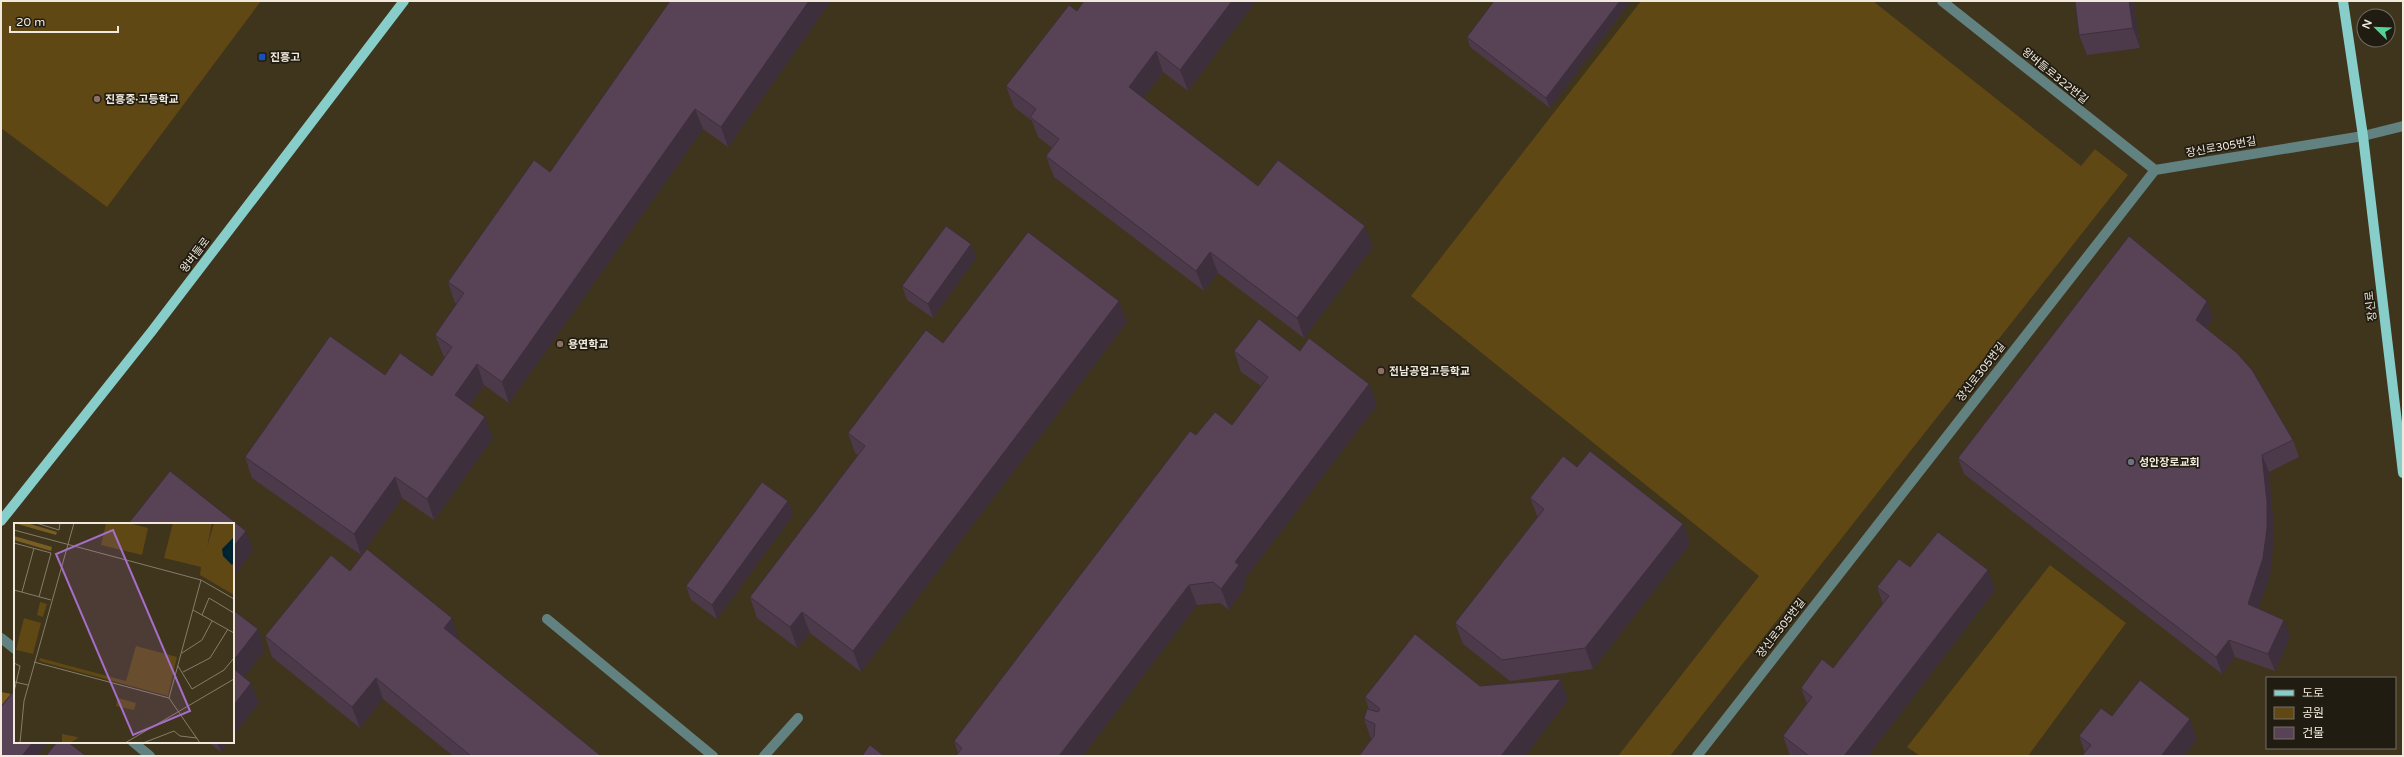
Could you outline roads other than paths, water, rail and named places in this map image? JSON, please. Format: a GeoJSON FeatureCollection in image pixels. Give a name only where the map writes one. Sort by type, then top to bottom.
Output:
{"type":"FeatureCollection","features":[{"type":"Feature","properties":{"kind":"main road","name":"왕버들로"},"geometry":{"type":"LineString","coordinates":[[1,521],[152,331],[404,1]]}},
{"type":"Feature","properties":{"kind":"main road","name":"장신로"},"geometry":{"type":"LineString","coordinates":[[2343,1],[2362,136],[2403,473]]}},
{"type":"Feature","properties":{"kind":"street","name":"왕버들로322번길"},"geometry":{"type":"LineString","coordinates":[[1942,1],[2154,170]]}},
{"type":"Feature","properties":{"kind":"street"},"geometry":{"type":"LineString","coordinates":[[2362,136],[2403,126]]}},
{"type":"Feature","properties":{"kind":"street","name":"장신로305번길"},"geometry":{"type":"LineString","coordinates":[[1697,756],[2154,170],[2362,136]]}},
{"type":"Feature","properties":{"kind":"street"},"geometry":{"type":"LineString","coordinates":[[547,619],[713,756]]}},
{"type":"Feature","properties":{"kind":"street"},"geometry":{"type":"LineString","coordinates":[[1,638],[14,648]]}},
{"type":"Feature","properties":{"kind":"street"},"geometry":{"type":"LineString","coordinates":[[764,756],[798,718]]}},
{"type":"Feature","properties":{"kind":"street"},"geometry":{"type":"LineString","coordinates":[[134,743],[150,756]]}},
{"type":"Feature","properties":{"kind":"place","name":"진흥고"},"geometry":{"type":"Point","coordinates":[262,57]}},
{"type":"Feature","properties":{"kind":"place","name":"진흥중·고등학교"},"geometry":{"type":"Point","coordinates":[97,99]}},
{"type":"Feature","properties":{"kind":"place","name":"용연학교"},"geometry":{"type":"Point","coordinates":[560,344]}},
{"type":"Feature","properties":{"kind":"place","name":"전남공업고등학교"},"geometry":{"type":"Point","coordinates":[1381,371]}},
{"type":"Feature","properties":{"kind":"place","name":"성안장로교회"},"geometry":{"type":"Point","coordinates":[2131,462]}}]}
